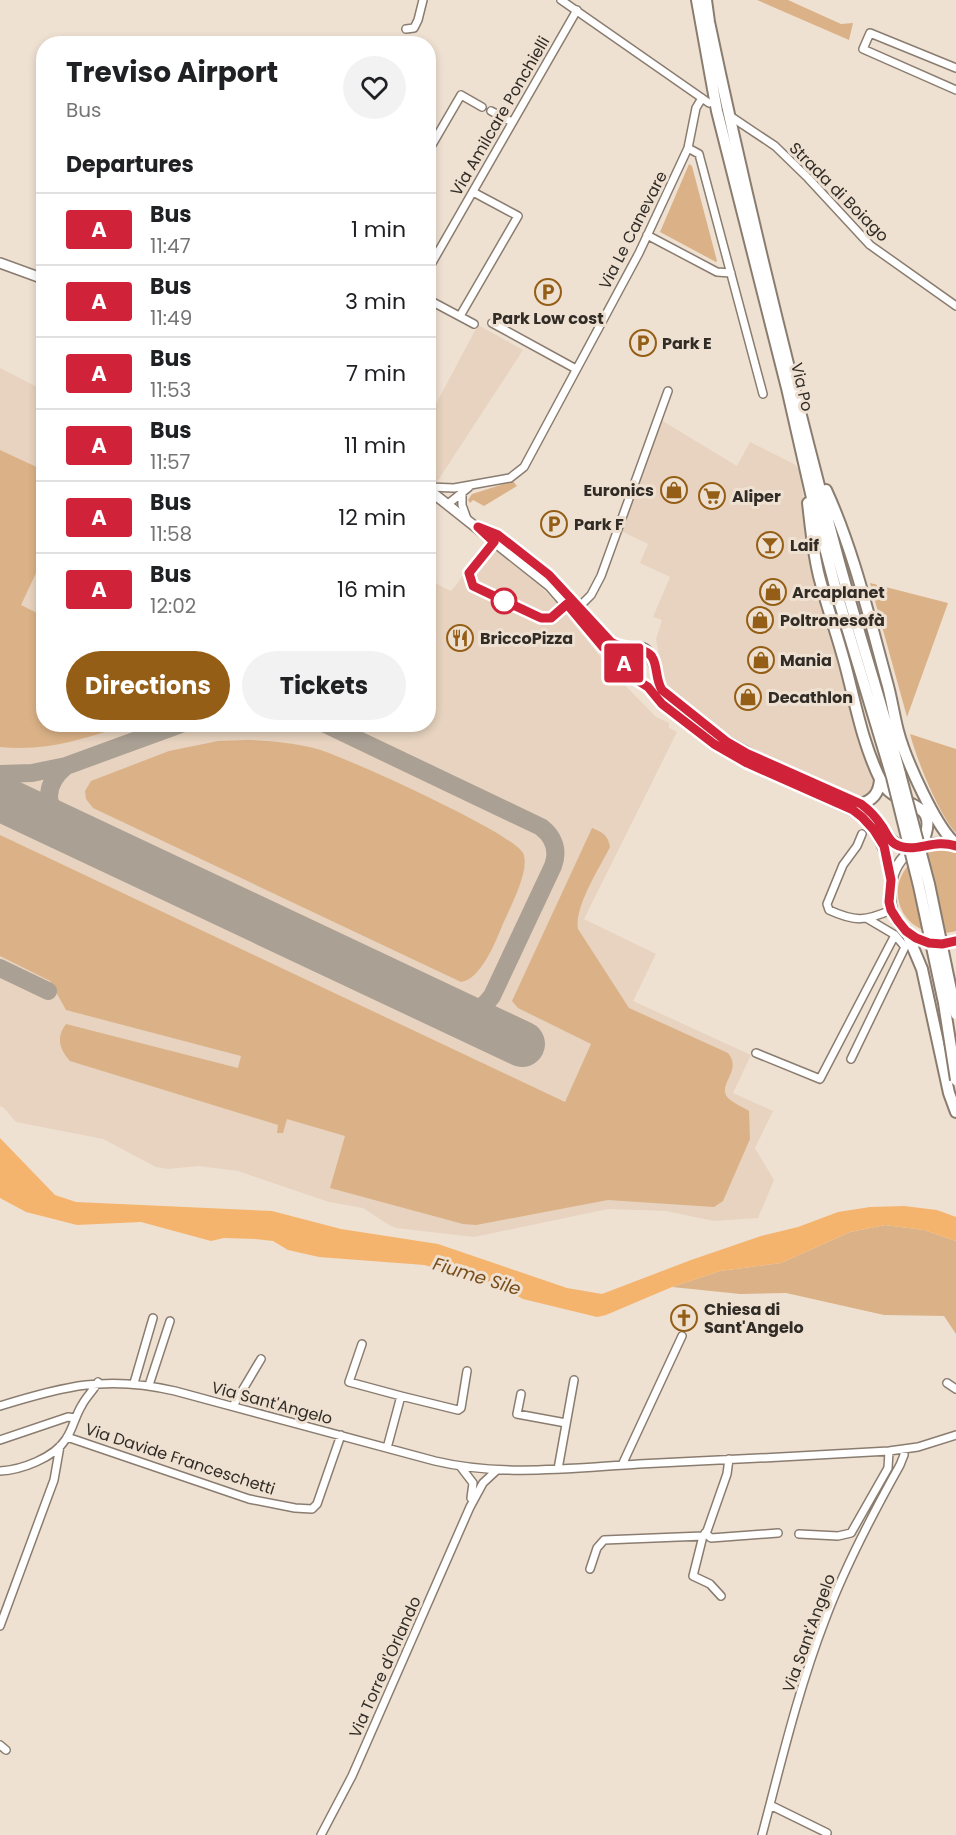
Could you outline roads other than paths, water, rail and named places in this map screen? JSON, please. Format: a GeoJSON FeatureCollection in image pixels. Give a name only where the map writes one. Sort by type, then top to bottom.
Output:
{"type":"FeatureCollection","features":[{"type":"Feature","properties":{"kind":"highway","name":"Via Po"},"geometry":{"type":"LineString","coordinates":[[697,0],[717,111],[787,388],[810,466]]}},
{"type":"Feature","properties":{"kind":"highway","name":"Via Po"},"geometry":{"type":"LineString","coordinates":[[706,0],[738,157],[810,466],[837,594],[891,777]]}},
{"type":"Feature","properties":{"kind":"highway"},"geometry":{"type":"LineString","coordinates":[[810,466],[811,531],[819,575],[843,655],[863,738],[891,777],[929,884],[956,1014]]}},
{"type":"Feature","properties":{"kind":"highway"},"geometry":{"type":"LineString","coordinates":[[810,466],[841,522],[889,689],[898,732],[911,767],[943,831],[956,845]]}},
{"type":"Feature","properties":{"kind":"highway"},"geometry":{"type":"LineString","coordinates":[[861,804],[877,793],[891,777]]}},
{"type":"Feature","properties":{"kind":"highway"},"geometry":{"type":"LineString","coordinates":[[891,777],[888,791],[922,810],[928,820],[929,831],[918,848]]}},
{"type":"Feature","properties":{"kind":"highway"},"geometry":{"type":"LineString","coordinates":[[891,777],[919,886],[941,991],[956,1080]]}},
{"type":"Feature","properties":{"kind":"highway"},"geometry":{"type":"LineString","coordinates":[[906,931],[922,969],[949,1093],[956,1112]]}},
{"type":"Feature","properties":{"kind":"main road"},"geometry":{"type":"LineString","coordinates":[[0,263],[36,276]]}},
{"type":"Feature","properties":{"kind":"main road"},"geometry":{"type":"LineString","coordinates":[[436,494],[478,527],[498,535],[562,586],[603,647],[624,664],[629,675],[650,689],[662,704],[724,750],[747,763],[857,813],[881,840],[891,880],[889,902],[891,910],[906,931],[929,943],[942,944],[956,941]]}},
{"type":"Feature","properties":{"kind":"main road"},"geometry":{"type":"LineString","coordinates":[[577,610],[610,641],[634,650],[648,651],[653,657],[657,681],[664,692],[727,742],[746,753],[861,804],[873,814],[893,843],[918,848],[940,843],[956,845]]}},
{"type":"Feature","properties":{"kind":"main road"},"geometry":{"type":"LineString","coordinates":[[624,664],[627,656],[634,650]]}},
{"type":"Feature","properties":{"kind":"main road"},"geometry":{"type":"LineString","coordinates":[[637,679],[646,677],[654,666]]}},
{"type":"Feature","properties":{"kind":"main road"},"geometry":{"type":"LineString","coordinates":[[891,880],[900,862],[918,848]]}},
{"type":"Feature","properties":{"kind":"street"},"geometry":{"type":"LineString","coordinates":[[406,29],[414,28],[423,0]]}},
{"type":"Feature","properties":{"kind":"street"},"geometry":{"type":"LineString","coordinates":[[561,0],[710,103]]}},
{"type":"Feature","properties":{"kind":"street","name":"Via Amilcare Ponchielli"},"geometry":{"type":"LineString","coordinates":[[436,256],[577,10]]}},
{"type":"Feature","properties":{"kind":"street"},"geometry":{"type":"LineString","coordinates":[[956,68],[870,33],[863,49],[956,90]]}},
{"type":"Feature","properties":{"kind":"street"},"geometry":{"type":"LineString","coordinates":[[436,138],[461,95],[482,106]]}},
{"type":"Feature","properties":{"kind":"street","name":"Via Le Canevare"},"geometry":{"type":"LineString","coordinates":[[436,488],[460,490],[510,478],[524,467],[639,253],[688,148],[696,108],[702,98]]}},
{"type":"Feature","properties":{"kind":"street"},"geometry":{"type":"LineString","coordinates":[[491,111],[512,122]]}},
{"type":"Feature","properties":{"kind":"street","name":"Strada di Boiago"},"geometry":{"type":"LineString","coordinates":[[733,118],[775,146],[870,245],[956,306]]}},
{"type":"Feature","properties":{"kind":"street"},"geometry":{"type":"LineString","coordinates":[[688,148],[699,154],[763,394]]}},
{"type":"Feature","properties":{"kind":"street"},"geometry":{"type":"LineString","coordinates":[[460,316],[518,216],[473,192]]}},
{"type":"Feature","properties":{"kind":"street"},"geometry":{"type":"LineString","coordinates":[[647,234],[717,272],[731,273]]}},
{"type":"Feature","properties":{"kind":"street"},"geometry":{"type":"LineString","coordinates":[[436,304],[474,324]]}},
{"type":"Feature","properties":{"kind":"street"},"geometry":{"type":"LineString","coordinates":[[492,322],[576,369]]}},
{"type":"Feature","properties":{"kind":"street"},"geometry":{"type":"LineString","coordinates":[[577,610],[591,595],[611,552],[668,391]]}},
{"type":"Feature","properties":{"kind":"street"},"geometry":{"type":"LineString","coordinates":[[448,504],[451,493],[460,490],[467,519]]}},
{"type":"Feature","properties":{"kind":"street"},"geometry":{"type":"LineString","coordinates":[[862,834],[857,846],[843,865],[827,904],[829,910],[862,920],[891,910]]}},
{"type":"Feature","properties":{"kind":"street"},"geometry":{"type":"LineString","coordinates":[[851,1059],[905,947],[895,935],[868,919]]}},
{"type":"Feature","properties":{"kind":"street"},"geometry":{"type":"LineString","coordinates":[[756,1053],[820,1079],[895,935]]}},
{"type":"Feature","properties":{"kind":"street"},"geometry":{"type":"LineString","coordinates":[[134,1383],[153,1318]]}},
{"type":"Feature","properties":{"kind":"street"},"geometry":{"type":"LineString","coordinates":[[149,1385],[170,1321]]}},
{"type":"Feature","properties":{"kind":"street"},"geometry":{"type":"LineString","coordinates":[[622,1465],[682,1336]]}},
{"type":"Feature","properties":{"kind":"street"},"geometry":{"type":"LineString","coordinates":[[362,1344],[348,1382],[401,1396],[458,1410],[461,1408],[467,1371]]}},
{"type":"Feature","properties":{"kind":"street"},"geometry":{"type":"LineString","coordinates":[[233,1406],[261,1359]]}},
{"type":"Feature","properties":{"kind":"street"},"geometry":{"type":"LineString","coordinates":[[558,1469],[574,1380]]}},
{"type":"Feature","properties":{"kind":"street"},"geometry":{"type":"LineString","coordinates":[[0,1471],[40,1460],[60,1446],[67,1437],[83,1403],[98,1383]]}},
{"type":"Feature","properties":{"kind":"street","name":"Via Sant'Angelo"},"geometry":{"type":"LineString","coordinates":[[0,1406],[51,1390],[98,1383],[134,1383],[233,1406],[460,1466],[497,1470],[558,1469],[889,1451],[931,1444],[956,1435]]}},
{"type":"Feature","properties":{"kind":"street"},"geometry":{"type":"LineString","coordinates":[[947,1383],[956,1389]]}},
{"type":"Feature","properties":{"kind":"street"},"geometry":{"type":"LineString","coordinates":[[521,1394],[517,1414],[566,1423]]}},
{"type":"Feature","properties":{"kind":"street"},"geometry":{"type":"LineString","coordinates":[[387,1448],[401,1396]]}},
{"type":"Feature","properties":{"kind":"street"},"geometry":{"type":"LineString","coordinates":[[0,1440],[68,1417],[75,1418]]}},
{"type":"Feature","properties":{"kind":"street","name":"Via Davide Franceschetti"},"geometry":{"type":"LineString","coordinates":[[67,1437],[249,1499],[312,1509],[317,1504],[341,1435]]}},
{"type":"Feature","properties":{"kind":"street"},"geometry":{"type":"LineString","coordinates":[[0,1626],[54,1480],[60,1446]]}},
{"type":"Feature","properties":{"kind":"street","name":"Via Sant'Angelo"},"geometry":{"type":"LineString","coordinates":[[762,1835],[800,1692],[825,1620],[866,1526],[900,1465],[904,1449]]}},
{"type":"Feature","properties":{"kind":"street"},"geometry":{"type":"LineString","coordinates":[[799,1534],[838,1536],[851,1533],[888,1468],[889,1451]]}},
{"type":"Feature","properties":{"kind":"street"},"geometry":{"type":"LineString","coordinates":[[721,1596],[710,1584],[693,1576],[704,1535],[727,1474],[729,1460]]}},
{"type":"Feature","properties":{"kind":"street"},"geometry":{"type":"LineString","coordinates":[[460,1466],[470,1477],[474,1486]]}},
{"type":"Feature","properties":{"kind":"street"},"geometry":{"type":"LineString","coordinates":[[480,1469],[483,1483]]}},
{"type":"Feature","properties":{"kind":"street","name":"Via Torre d'Orlando"},"geometry":{"type":"LineString","coordinates":[[470,1507],[476,1476],[480,1469]]}},
{"type":"Feature","properties":{"kind":"street","name":"Via Torre d'Orlando"},"geometry":{"type":"LineString","coordinates":[[321,1835],[352,1776],[470,1507],[483,1483],[497,1470]]}},
{"type":"Feature","properties":{"kind":"street"},"geometry":{"type":"LineString","coordinates":[[590,1569],[597,1548],[604,1540],[704,1535],[711,1538],[778,1533]]}},
{"type":"Feature","properties":{"kind":"street"},"geometry":{"type":"LineString","coordinates":[[770,1805],[827,1833]]}},
{"type":"Feature","properties":{"kind":"water","name":"Fiume Sile"},"geometry":{"type":"Polygon","coordinates":[[[0,1138],[55,1195],[76,1202],[272,1211],[341,1229],[438,1244],[567,1288],[602,1294],[761,1236],[798,1227],[838,1212],[870,1207],[904,1206],[937,1210],[956,1217],[956,1241],[924,1230],[885,1225],[850,1232],[781,1263],[720,1271],[672,1287],[597,1317],[523,1299],[496,1284],[424,1265],[319,1257],[288,1250],[273,1241],[224,1238],[211,1241],[141,1222],[77,1225],[26,1212],[0,1198],[0,1138]]]}},
{"type":"Feature","properties":{"kind":"place","name":"Park Low cost"},"geometry":{"type":"Point","coordinates":[548,292]}},
{"type":"Feature","properties":{"kind":"place","name":"Park E"},"geometry":{"type":"Point","coordinates":[643,343]}},
{"type":"Feature","properties":{"kind":"place","name":"Euronics"},"geometry":{"type":"Point","coordinates":[674,490]}},
{"type":"Feature","properties":{"kind":"place","name":"Aliper"},"geometry":{"type":"Point","coordinates":[712,496]}},
{"type":"Feature","properties":{"kind":"place","name":"Park F"},"geometry":{"type":"Point","coordinates":[554,524]}},
{"type":"Feature","properties":{"kind":"place","name":"Laif"},"geometry":{"type":"Point","coordinates":[770,545]}},
{"type":"Feature","properties":{"kind":"place","name":"Arcaplanet"},"geometry":{"type":"Point","coordinates":[773,592]}},
{"type":"Feature","properties":{"kind":"place","name":"Poltronesofà"},"geometry":{"type":"Point","coordinates":[760,620]}},
{"type":"Feature","properties":{"kind":"place","name":"BriccoPizza"},"geometry":{"type":"Point","coordinates":[460,638]}},
{"type":"Feature","properties":{"kind":"place","name":"Mania"},"geometry":{"type":"Point","coordinates":[761,660]}},
{"type":"Feature","properties":{"kind":"place","name":"Decathlon"},"geometry":{"type":"Point","coordinates":[748,697]}},
{"type":"Feature","properties":{"kind":"place","name":"Chiesa di Sant'Angelo"},"geometry":{"type":"Point","coordinates":[684,1318]}}]}
